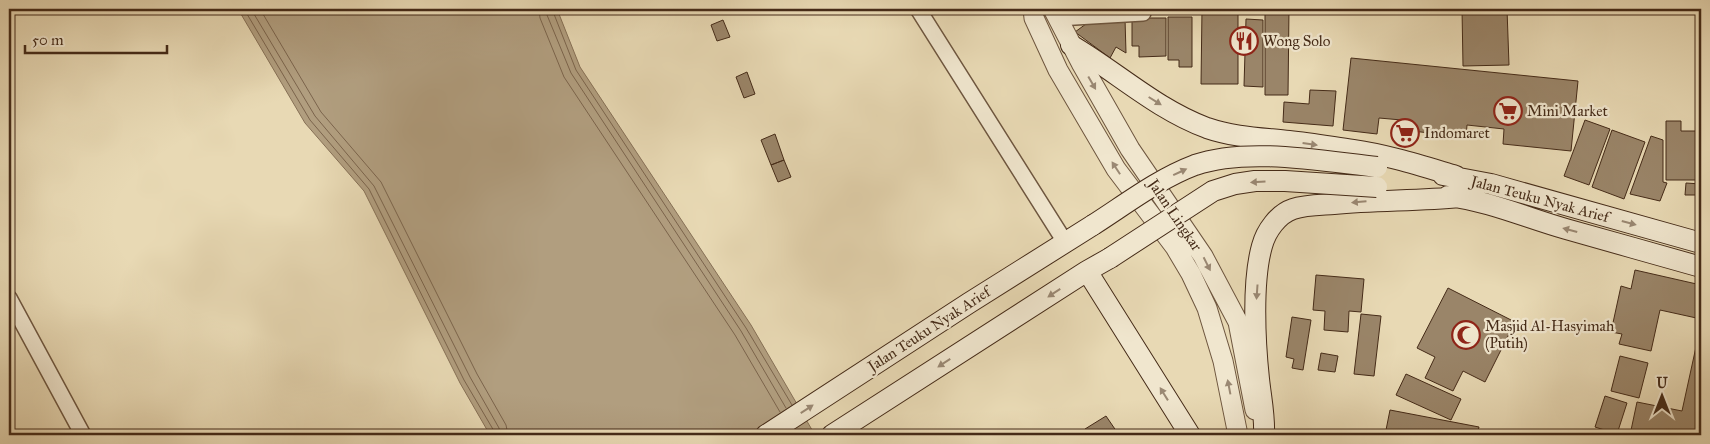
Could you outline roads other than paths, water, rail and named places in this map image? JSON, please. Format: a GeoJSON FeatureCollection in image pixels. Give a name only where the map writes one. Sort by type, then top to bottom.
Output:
{"type":"FeatureCollection","features":[{"type":"Feature","properties":{"kind":"main road"},"geometry":{"type":"LineString","coordinates":[[1071,45],[1094,58],[1142,94],[1173,113],[1208,128],[1243,136],[1380,155],[1456,176]]}},
{"type":"Feature","properties":{"kind":"main road","name":"Jalan Teuku Nyak Arief"},"geometry":{"type":"LineString","coordinates":[[766,435],[1158,183],[1197,165],[1250,156],[1282,157],[1456,176],[1701,243]]}},
{"type":"Feature","properties":{"kind":"main road"},"geometry":{"type":"LineString","coordinates":[[832,435],[1213,191],[1235,184],[1255,181],[1285,181],[1377,187],[1460,197]]}},
{"type":"Feature","properties":{"kind":"main road","name":"Jalan Teuku Nyak Arief"},"geometry":{"type":"LineString","coordinates":[[1460,197],[1701,267]]}},
{"type":"Feature","properties":{"kind":"main road"},"geometry":{"type":"LineString","coordinates":[[1263,435],[1265,417],[1258,370],[1256,306],[1262,244],[1271,227],[1282,215],[1293,209],[1308,206],[1371,200],[1460,197]]}},
{"type":"Feature","properties":{"kind":"main road"},"geometry":{"type":"LineString","coordinates":[[1087,271],[1190,435]]}},
{"type":"Feature","properties":{"kind":"street"},"geometry":{"type":"LineString","coordinates":[[918,9],[1065,242]]}},
{"type":"Feature","properties":{"kind":"street","name":"Jalan Lingkar"},"geometry":{"type":"LineString","coordinates":[[1033,9],[1034,18],[1058,70],[1116,169],[1175,247],[1191,274],[1207,308],[1224,361],[1238,435]]}},
{"type":"Feature","properties":{"kind":"street"},"geometry":{"type":"LineString","coordinates":[[1056,13],[1143,14],[1143,9]]}},
{"type":"Feature","properties":{"kind":"street","name":"Jalan Lingkar"},"geometry":{"type":"LineString","coordinates":[[1056,13],[1071,45],[1130,149],[1203,256],[1238,322],[1253,404],[1263,435]]}},
{"type":"Feature","properties":{"kind":"street"},"geometry":{"type":"LineString","coordinates":[[9,298],[83,435]]}},
{"type":"Feature","properties":{"kind":"water"},"geometry":{"type":"Polygon","coordinates":[[[238,9],[557,9],[580,67],[751,325],[815,435],[490,435],[460,383],[364,191],[305,123],[238,9]]]}},
{"type":"Feature","properties":{"kind":"place","name":"Wong Solo"},"geometry":{"type":"Point","coordinates":[1244,41]}},
{"type":"Feature","properties":{"kind":"place","name":"Mini Market"},"geometry":{"type":"Point","coordinates":[1508,111]}},
{"type":"Feature","properties":{"kind":"place","name":"Indomaret"},"geometry":{"type":"Point","coordinates":[1405,133]}},
{"type":"Feature","properties":{"kind":"place","name":"Masjid Al-Hasyimah (Putih)"},"geometry":{"type":"Point","coordinates":[1466,335]}}]}
